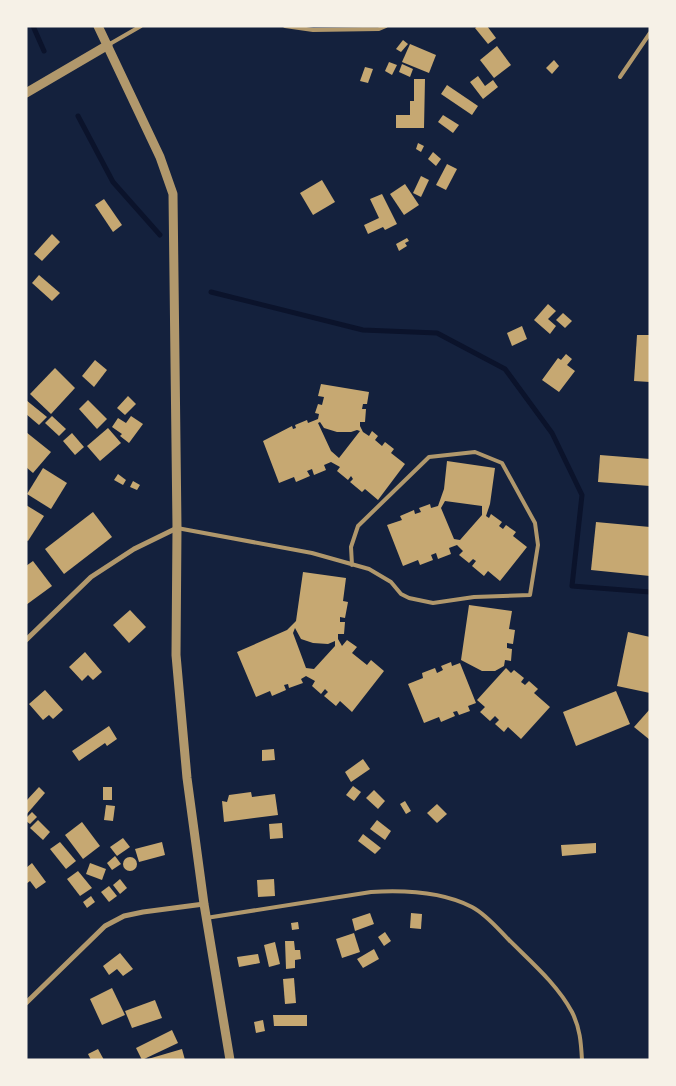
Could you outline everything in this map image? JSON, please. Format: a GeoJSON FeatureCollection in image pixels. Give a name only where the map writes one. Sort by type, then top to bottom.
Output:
{"type":"FeatureCollection","features":[{"type":"Feature","properties":{"kind":"street"},"geometry":{"type":"LineString","coordinates":[[98,26],[160,157],[173,194],[177,528],[176,655],[178,690],[187,778],[204,904],[230,1060]]}},
{"type":"Feature","properties":{"kind":"street"},"geometry":{"type":"LineString","coordinates":[[26,93],[108,45]]}},
{"type":"Feature","properties":{"kind":"street"},"geometry":{"type":"LineString","coordinates":[[26,640],[91,577],[134,549],[177,528]]}},
{"type":"Feature","properties":{"kind":"street"},"geometry":{"type":"LineString","coordinates":[[26,1003],[105,926],[124,916],[204,904]]}},
{"type":"Feature","properties":{"kind":"lane"},"geometry":{"type":"LineString","coordinates":[[108,45],[141,26]]}},
{"type":"Feature","properties":{"kind":"lane"},"geometry":{"type":"LineString","coordinates":[[285,26],[312,30],[379,28],[386,26]]}},
{"type":"Feature","properties":{"kind":"lane"},"geometry":{"type":"LineString","coordinates":[[620,77],[650,33]]}},
{"type":"Feature","properties":{"kind":"lane"},"geometry":{"type":"LineString","coordinates":[[177,528],[312,554],[352,565],[369,569],[391,582],[401,594],[409,598],[433,603],[474,597],[530,595],[538,545],[535,523],[502,463],[475,452],[429,457],[358,526],[351,546],[352,565]]}},
{"type":"Feature","properties":{"kind":"lane"},"geometry":{"type":"LineString","coordinates":[[206,918],[350,895],[389,891],[429,894],[472,907],[486,917],[539,970],[572,1012],[581,1034],[582,1060]]}},
{"type":"Feature","properties":{"kind":"building"},"geometry":{"type":"Polygon","coordinates":[[[487,26],[496,38],[488,44],[475,28],[487,26]]]}},
{"type":"Feature","properties":{"kind":"building"},"geometry":{"type":"Polygon","coordinates":[[[403,40],[408,44],[401,52],[396,49],[403,40]]]}},
{"type":"Feature","properties":{"kind":"building"},"geometry":{"type":"Polygon","coordinates":[[[410,44],[436,55],[429,73],[402,62],[410,44]]]}},
{"type":"Feature","properties":{"kind":"building"},"geometry":{"type":"Polygon","coordinates":[[[497,46],[511,65],[494,78],[480,60],[497,46]]]}},
{"type":"Feature","properties":{"kind":"building"},"geometry":{"type":"Polygon","coordinates":[[[554,60],[559,66],[552,74],[546,68],[554,60]]]}},
{"type":"Feature","properties":{"kind":"building"},"geometry":{"type":"Polygon","coordinates":[[[389,62],[397,65],[392,75],[385,71],[389,62]]]}},
{"type":"Feature","properties":{"kind":"building"},"geometry":{"type":"Polygon","coordinates":[[[402,64],[413,69],[410,77],[399,72],[402,64]]]}},
{"type":"Feature","properties":{"kind":"building"},"geometry":{"type":"Polygon","coordinates":[[[365,67],[373,69],[368,83],[360,81],[365,67]]]}},
{"type":"Feature","properties":{"kind":"building"},"geometry":{"type":"Polygon","coordinates":[[[478,76],[485,86],[493,80],[498,87],[483,99],[470,82],[478,76]]]}},
{"type":"Feature","properties":{"kind":"building"},"geometry":{"type":"Polygon","coordinates":[[[414,79],[425,79],[424,128],[396,128],[396,115],[410,115],[410,101],[414,101],[414,79]]]}},
{"type":"Feature","properties":{"kind":"building"},"geometry":{"type":"Polygon","coordinates":[[[447,85],[478,106],[472,115],[441,94],[447,85]]]}},
{"type":"Feature","properties":{"kind":"building"},"geometry":{"type":"Polygon","coordinates":[[[443,115],[459,125],[453,133],[438,122],[443,115]]]}},
{"type":"Feature","properties":{"kind":"building"},"geometry":{"type":"Polygon","coordinates":[[[418,143],[424,146],[421,152],[416,149],[418,143]]]}},
{"type":"Feature","properties":{"kind":"building"},"geometry":{"type":"Polygon","coordinates":[[[433,152],[441,159],[436,166],[428,159],[433,152]]]}},
{"type":"Feature","properties":{"kind":"building"},"geometry":{"type":"Polygon","coordinates":[[[447,164],[457,169],[446,190],[436,185],[447,164]]]}},
{"type":"Feature","properties":{"kind":"building"},"geometry":{"type":"Polygon","coordinates":[[[421,176],[429,180],[421,197],[413,193],[421,176]]]}},
{"type":"Feature","properties":{"kind":"building"},"geometry":{"type":"Polygon","coordinates":[[[322,180],[335,202],[313,215],[300,193],[322,180]]]}},
{"type":"Feature","properties":{"kind":"building"},"geometry":{"type":"Polygon","coordinates":[[[405,184],[419,205],[404,215],[390,194],[405,184]]]}},
{"type":"Feature","properties":{"kind":"building"},"geometry":{"type":"Polygon","coordinates":[[[382,194],[397,224],[385,230],[383,227],[368,234],[364,225],[379,218],[370,199],[382,194]]]}},
{"type":"Feature","properties":{"kind":"building"},"geometry":{"type":"Polygon","coordinates":[[[104,199],[122,225],[113,232],[95,205],[104,199]]]}},
{"type":"Feature","properties":{"kind":"building"},"geometry":{"type":"Polygon","coordinates":[[[52,234],[60,242],[42,261],[34,254],[52,234]]]}},
{"type":"Feature","properties":{"kind":"building"},"geometry":{"type":"Polygon","coordinates":[[[407,238],[409,241],[405,243],[407,246],[399,251],[396,244],[407,238]]]}},
{"type":"Feature","properties":{"kind":"building"},"geometry":{"type":"Polygon","coordinates":[[[39,275],[60,293],[52,301],[32,283],[39,275]]]}},
{"type":"Feature","properties":{"kind":"building"},"geometry":{"type":"Polygon","coordinates":[[[548,304],[556,311],[548,319],[556,326],[550,334],[534,320],[548,304]]]}},
{"type":"Feature","properties":{"kind":"building"},"geometry":{"type":"Polygon","coordinates":[[[563,313],[572,321],[565,328],[556,320],[563,313]]]}},
{"type":"Feature","properties":{"kind":"building"},"geometry":{"type":"Polygon","coordinates":[[[522,326],[527,339],[512,346],[507,333],[522,326]]]}},
{"type":"Feature","properties":{"kind":"building"},"geometry":{"type":"Polygon","coordinates":[[[637,335],[650,335],[650,382],[634,381],[637,335]]]}},
{"type":"Feature","properties":{"kind":"building"},"geometry":{"type":"Polygon","coordinates":[[[566,354],[572,359],[567,365],[575,371],[559,392],[542,380],[558,358],[561,360],[566,354]]]}},
{"type":"Feature","properties":{"kind":"building"},"geometry":{"type":"Polygon","coordinates":[[[95,360],[107,370],[94,387],[82,376],[95,360]]]}},
{"type":"Feature","properties":{"kind":"building"},"geometry":{"type":"Polygon","coordinates":[[[55,368],[75,388],[51,414],[30,394],[55,368]]]}},
{"type":"Feature","properties":{"kind":"building"},"geometry":{"type":"Polygon","coordinates":[[[321,384],[369,392],[367,404],[363,404],[362,409],[366,409],[365,422],[360,422],[363,432],[369,436],[372,431],[378,436],[375,440],[382,446],[385,442],[394,449],[391,453],[405,464],[378,500],[365,489],[362,492],[350,482],[353,479],[351,476],[348,480],[337,471],[340,467],[331,462],[324,465],[326,470],[314,475],[312,469],[307,471],[310,476],[296,482],[294,477],[279,483],[263,441],[292,426],[293,429],[296,428],[295,425],[307,420],[308,423],[318,419],[319,414],[315,413],[318,404],[322,405],[324,397],[318,396],[321,384]],[[320,422],[318,423],[331,451],[339,458],[360,431],[337,432],[324,428],[320,422]]]}},
{"type":"Feature","properties":{"kind":"building"},"geometry":{"type":"Polygon","coordinates":[[[128,396],[136,404],[125,415],[117,408],[128,396]]]}},
{"type":"Feature","properties":{"kind":"building"},"geometry":{"type":"Polygon","coordinates":[[[26,400],[47,417],[39,425],[26,414],[26,400]]]}},
{"type":"Feature","properties":{"kind":"building"},"geometry":{"type":"Polygon","coordinates":[[[88,400],[107,419],[97,429],[79,409],[88,400]]]}},
{"type":"Feature","properties":{"kind":"building"},"geometry":{"type":"Polygon","coordinates":[[[52,416],[66,429],[59,436],[45,423],[52,416]]]}},
{"type":"Feature","properties":{"kind":"building"},"geometry":{"type":"Polygon","coordinates":[[[131,416],[143,424],[129,443],[120,436],[122,434],[112,427],[118,418],[126,423],[131,416]]]}},
{"type":"Feature","properties":{"kind":"building"},"geometry":{"type":"Polygon","coordinates":[[[108,428],[121,443],[100,461],[87,446],[108,428]]]}},
{"type":"Feature","properties":{"kind":"building"},"geometry":{"type":"Polygon","coordinates":[[[26,432],[51,452],[33,473],[26,467],[26,432]]]}},
{"type":"Feature","properties":{"kind":"building"},"geometry":{"type":"Polygon","coordinates":[[[72,433],[84,447],[75,455],[63,441],[72,433]]]}},
{"type":"Feature","properties":{"kind":"building"},"geometry":{"type":"Polygon","coordinates":[[[600,455],[650,459],[650,486],[598,482],[600,455]]]}},
{"type":"Feature","properties":{"kind":"building"},"geometry":{"type":"Polygon","coordinates":[[[447,461],[495,468],[490,504],[486,516],[489,518],[491,514],[502,522],[499,526],[503,529],[506,525],[516,532],[513,536],[527,547],[500,581],[488,571],[484,576],[472,566],[476,561],[473,559],[469,563],[459,555],[463,551],[457,545],[449,548],[451,554],[438,559],[436,553],[431,555],[433,560],[420,565],[418,560],[403,566],[387,525],[402,520],[400,516],[414,510],[415,514],[421,512],[419,508],[430,504],[431,508],[438,506],[444,489],[447,461]],[[445,501],[441,508],[454,539],[460,540],[482,515],[482,506],[445,501]]]}},
{"type":"Feature","properties":{"kind":"building"},"geometry":{"type":"Polygon","coordinates":[[[43,468],[67,483],[51,509],[27,494],[43,468]]]}},
{"type":"Feature","properties":{"kind":"building"},"geometry":{"type":"Polygon","coordinates":[[[118,474],[126,480],[123,485],[114,480],[118,474]]]}},
{"type":"Feature","properties":{"kind":"building"},"geometry":{"type":"Polygon","coordinates":[[[133,481],[140,485],[137,490],[130,487],[133,481]]]}},
{"type":"Feature","properties":{"kind":"building"},"geometry":{"type":"Polygon","coordinates":[[[26,505],[44,516],[28,541],[26,540],[26,505]]]}},
{"type":"Feature","properties":{"kind":"building"},"geometry":{"type":"Polygon","coordinates":[[[93,512],[112,537],[64,574],[45,549],[93,512]]]}},
{"type":"Feature","properties":{"kind":"building"},"geometry":{"type":"Polygon","coordinates":[[[596,522],[650,527],[650,576],[591,570],[596,522]]]}},
{"type":"Feature","properties":{"kind":"building"},"geometry":{"type":"Polygon","coordinates":[[[33,561],[52,586],[26,605],[26,566],[33,561]]]}},
{"type":"Feature","properties":{"kind":"building"},"geometry":{"type":"Polygon","coordinates":[[[303,572],[346,578],[343,601],[348,602],[345,618],[340,617],[340,622],[345,622],[344,634],[338,634],[338,639],[342,646],[347,640],[357,647],[352,653],[367,665],[371,660],[384,671],[352,712],[340,701],[336,706],[324,696],[328,692],[325,689],[321,694],[312,686],[315,681],[306,676],[301,679],[303,683],[289,688],[288,684],[284,685],[286,690],[272,696],[270,691],[256,697],[237,652],[287,630],[296,621],[303,572]],[[295,628],[293,633],[306,668],[314,669],[335,646],[335,641],[328,644],[313,643],[301,639],[295,628]]]}},
{"type":"Feature","properties":{"kind":"building"},"geometry":{"type":"Polygon","coordinates":[[[469,605],[512,611],[509,629],[515,630],[513,644],[507,643],[507,648],[512,649],[511,661],[505,660],[504,666],[495,671],[482,671],[461,660],[469,605]]]}},
{"type":"Feature","properties":{"kind":"building"},"geometry":{"type":"Polygon","coordinates":[[[130,610],[146,627],[129,643],[113,625],[130,610]]]}},
{"type":"Feature","properties":{"kind":"building"},"geometry":{"type":"Polygon","coordinates":[[[628,632],[650,637],[650,693],[617,686],[628,632]]]}},
{"type":"Feature","properties":{"kind":"building"},"geometry":{"type":"Polygon","coordinates":[[[85,652],[102,672],[93,680],[88,675],[82,681],[69,667],[85,652]]]}},
{"type":"Feature","properties":{"kind":"building"},"geometry":{"type":"Polygon","coordinates":[[[451,662],[452,666],[460,663],[476,703],[468,706],[470,711],[459,715],[457,711],[453,712],[455,716],[441,722],[439,717],[424,723],[408,684],[423,678],[422,673],[435,668],[437,673],[443,670],[441,666],[451,662]]]}},
{"type":"Feature","properties":{"kind":"building"},"geometry":{"type":"Polygon","coordinates":[[[506,668],[511,673],[514,670],[524,678],[521,682],[525,685],[529,681],[538,689],[534,693],[550,707],[521,739],[508,727],[504,732],[495,724],[499,720],[495,716],[490,721],[480,712],[485,707],[477,700],[506,668]]]}},
{"type":"Feature","properties":{"kind":"building"},"geometry":{"type":"Polygon","coordinates":[[[45,690],[63,710],[53,719],[49,715],[43,720],[29,704],[45,690]]]}},
{"type":"Feature","properties":{"kind":"building"},"geometry":{"type":"Polygon","coordinates":[[[616,691],[630,724],[576,746],[563,712],[616,691]]]}},
{"type":"Feature","properties":{"kind":"building"},"geometry":{"type":"Polygon","coordinates":[[[650,709],[650,740],[634,727],[650,709]]]}},
{"type":"Feature","properties":{"kind":"building"},"geometry":{"type":"Polygon","coordinates":[[[109,726],[117,739],[107,746],[105,743],[79,761],[72,751],[109,726]]]}},
{"type":"Feature","properties":{"kind":"building"},"geometry":{"type":"Polygon","coordinates":[[[274,749],[275,760],[262,761],[262,750],[274,749]]]}},
{"type":"Feature","properties":{"kind":"building"},"geometry":{"type":"Polygon","coordinates":[[[363,759],[370,769],[351,782],[345,772],[363,759]]]}},
{"type":"Feature","properties":{"kind":"building"},"geometry":{"type":"Polygon","coordinates":[[[353,786],[361,792],[354,801],[346,795],[353,786]]]}},
{"type":"Feature","properties":{"kind":"building"},"geometry":{"type":"Polygon","coordinates":[[[39,787],[45,793],[26,815],[26,801],[39,787]]]}},
{"type":"Feature","properties":{"kind":"building"},"geometry":{"type":"Polygon","coordinates":[[[103,787],[112,787],[112,800],[103,800],[103,787]]]}},
{"type":"Feature","properties":{"kind":"building"},"geometry":{"type":"Polygon","coordinates":[[[374,790],[385,801],[378,809],[366,798],[374,790]]]}},
{"type":"Feature","properties":{"kind":"building"},"geometry":{"type":"Polygon","coordinates":[[[251,792],[252,797],[275,794],[278,815],[224,822],[222,801],[227,802],[229,795],[251,792]]]}},
{"type":"Feature","properties":{"kind":"building"},"geometry":{"type":"Polygon","coordinates":[[[405,801],[411,811],[406,814],[400,804],[405,801]]]}},
{"type":"Feature","properties":{"kind":"building"},"geometry":{"type":"Polygon","coordinates":[[[437,804],[447,814],[437,823],[427,813],[437,804]]]}},
{"type":"Feature","properties":{"kind":"building"},"geometry":{"type":"Polygon","coordinates":[[[106,805],[115,806],[113,821],[104,820],[106,805]]]}},
{"type":"Feature","properties":{"kind":"building"},"geometry":{"type":"Polygon","coordinates":[[[32,812],[37,817],[30,824],[26,821],[26,818],[32,812]]]}},
{"type":"Feature","properties":{"kind":"building"},"geometry":{"type":"Polygon","coordinates":[[[38,820],[50,832],[43,840],[30,828],[38,820]]]}},
{"type":"Feature","properties":{"kind":"building"},"geometry":{"type":"Polygon","coordinates":[[[377,820],[391,831],[385,840],[370,829],[377,820]]]}},
{"type":"Feature","properties":{"kind":"building"},"geometry":{"type":"Polygon","coordinates":[[[82,822],[100,846],[83,859],[65,835],[82,822]]]}},
{"type":"Feature","properties":{"kind":"building"},"geometry":{"type":"Polygon","coordinates":[[[282,823],[283,838],[270,839],[269,824],[282,823]]]}},
{"type":"Feature","properties":{"kind":"building"},"geometry":{"type":"Polygon","coordinates":[[[363,834],[381,848],[375,854],[358,841],[363,834]]]}},
{"type":"Feature","properties":{"kind":"building"},"geometry":{"type":"Polygon","coordinates":[[[123,838],[130,847],[117,856],[110,847],[123,838]]]}},
{"type":"Feature","properties":{"kind":"building"},"geometry":{"type":"Polygon","coordinates":[[[60,842],[76,861],[66,869],[50,849],[60,842]]]}},
{"type":"Feature","properties":{"kind":"building"},"geometry":{"type":"Polygon","coordinates":[[[162,842],[165,855],[139,862],[135,849],[162,842]]]}},
{"type":"Feature","properties":{"kind":"building"},"geometry":{"type":"Polygon","coordinates":[[[596,843],[596,853],[562,856],[561,845],[596,843]]]}},
{"type":"Feature","properties":{"kind":"building"},"geometry":{"type":"Polygon","coordinates":[[[115,856],[121,864],[112,870],[107,863],[115,856]]]}},
{"type":"Feature","properties":{"kind":"building"},"geometry":{"type":"Polygon","coordinates":[[[127,857],[133,857],[137,864],[133,871],[127,871],[123,867],[123,861],[127,857]]]}},
{"type":"Feature","properties":{"kind":"building"},"geometry":{"type":"Polygon","coordinates":[[[32,863],[46,882],[36,889],[30,881],[26,884],[26,868],[32,863]]]}},
{"type":"Feature","properties":{"kind":"building"},"geometry":{"type":"Polygon","coordinates":[[[90,863],[106,869],[102,880],[86,874],[90,863]]]}},
{"type":"Feature","properties":{"kind":"building"},"geometry":{"type":"Polygon","coordinates":[[[78,871],[92,888],[80,896],[67,879],[78,871]]]}},
{"type":"Feature","properties":{"kind":"building"},"geometry":{"type":"Polygon","coordinates":[[[120,879],[127,888],[120,894],[113,885],[120,879]]]}},
{"type":"Feature","properties":{"kind":"building"},"geometry":{"type":"Polygon","coordinates":[[[274,879],[275,896],[258,897],[257,880],[274,879]]]}},
{"type":"Feature","properties":{"kind":"building"},"geometry":{"type":"Polygon","coordinates":[[[109,886],[117,896],[109,902],[101,892],[109,886]]]}},
{"type":"Feature","properties":{"kind":"building"},"geometry":{"type":"Polygon","coordinates":[[[91,896],[95,902],[87,908],[83,902],[91,896]]]}},
{"type":"Feature","properties":{"kind":"building"},"geometry":{"type":"Polygon","coordinates":[[[370,913],[374,924],[355,931],[352,919],[370,913]]]}},
{"type":"Feature","properties":{"kind":"building"},"geometry":{"type":"Polygon","coordinates":[[[411,913],[422,914],[421,929],[410,928],[411,913]]]}},
{"type":"Feature","properties":{"kind":"building"},"geometry":{"type":"Polygon","coordinates":[[[298,922],[299,929],[292,930],[291,923],[298,922]]]}},
{"type":"Feature","properties":{"kind":"building"},"geometry":{"type":"Polygon","coordinates":[[[385,932],[391,941],[384,946],[378,937],[385,932]]]}},
{"type":"Feature","properties":{"kind":"building"},"geometry":{"type":"Polygon","coordinates":[[[354,933],[360,952],[342,958],[336,939],[354,933]]]}},
{"type":"Feature","properties":{"kind":"building"},"geometry":{"type":"Polygon","coordinates":[[[285,941],[294,941],[295,950],[300,950],[301,959],[295,960],[295,968],[286,969],[285,941]]]}},
{"type":"Feature","properties":{"kind":"building"},"geometry":{"type":"Polygon","coordinates":[[[275,942],[280,964],[269,967],[264,945],[275,942]]]}},
{"type":"Feature","properties":{"kind":"building"},"geometry":{"type":"Polygon","coordinates":[[[374,949],[379,959],[363,968],[357,959],[374,949]]]}},
{"type":"Feature","properties":{"kind":"building"},"geometry":{"type":"Polygon","coordinates":[[[120,953],[133,969],[123,976],[117,969],[109,975],[103,966],[120,953]]]}},
{"type":"Feature","properties":{"kind":"building"},"geometry":{"type":"Polygon","coordinates":[[[258,954],[260,963],[239,967],[237,957],[258,954]]]}},
{"type":"Feature","properties":{"kind":"building"},"geometry":{"type":"Polygon","coordinates":[[[294,978],[296,1003],[285,1004],[283,979],[294,978]]]}},
{"type":"Feature","properties":{"kind":"building"},"geometry":{"type":"Polygon","coordinates":[[[112,988],[125,1015],[102,1025],[90,999],[112,988]]]}},
{"type":"Feature","properties":{"kind":"building"},"geometry":{"type":"Polygon","coordinates":[[[155,1000],[162,1018],[132,1028],[125,1011],[155,1000]]]}},
{"type":"Feature","properties":{"kind":"building"},"geometry":{"type":"Polygon","coordinates":[[[273,1015],[307,1015],[307,1026],[274,1026],[273,1015]]]}},
{"type":"Feature","properties":{"kind":"building"},"geometry":{"type":"Polygon","coordinates":[[[263,1020],[265,1031],[256,1033],[254,1022],[263,1020]]]}},
{"type":"Feature","properties":{"kind":"building"},"geometry":{"type":"Polygon","coordinates":[[[172,1030],[178,1043],[142,1060],[136,1048],[172,1030]]]}},
{"type":"Feature","properties":{"kind":"building"},"geometry":{"type":"Polygon","coordinates":[[[98,1049],[104,1060],[91,1060],[88,1054],[98,1049]]]}},
{"type":"Feature","properties":{"kind":"building"},"geometry":{"type":"Polygon","coordinates":[[[182,1049],[185,1060],[148,1060],[148,1059],[182,1049]]]}},
{"type":"Feature","properties":{"kind":"waterway"},"geometry":{"type":"LineString","coordinates":[[33,26],[44,51]]}},
{"type":"Feature","properties":{"kind":"waterway"},"geometry":{"type":"LineString","coordinates":[[78,116],[113,182],[160,235]]}},
{"type":"Feature","properties":{"kind":"waterway"},"geometry":{"type":"LineString","coordinates":[[211,292],[363,330],[437,333],[505,369],[552,433],[582,495],[572,586],[650,592]]}}]}
